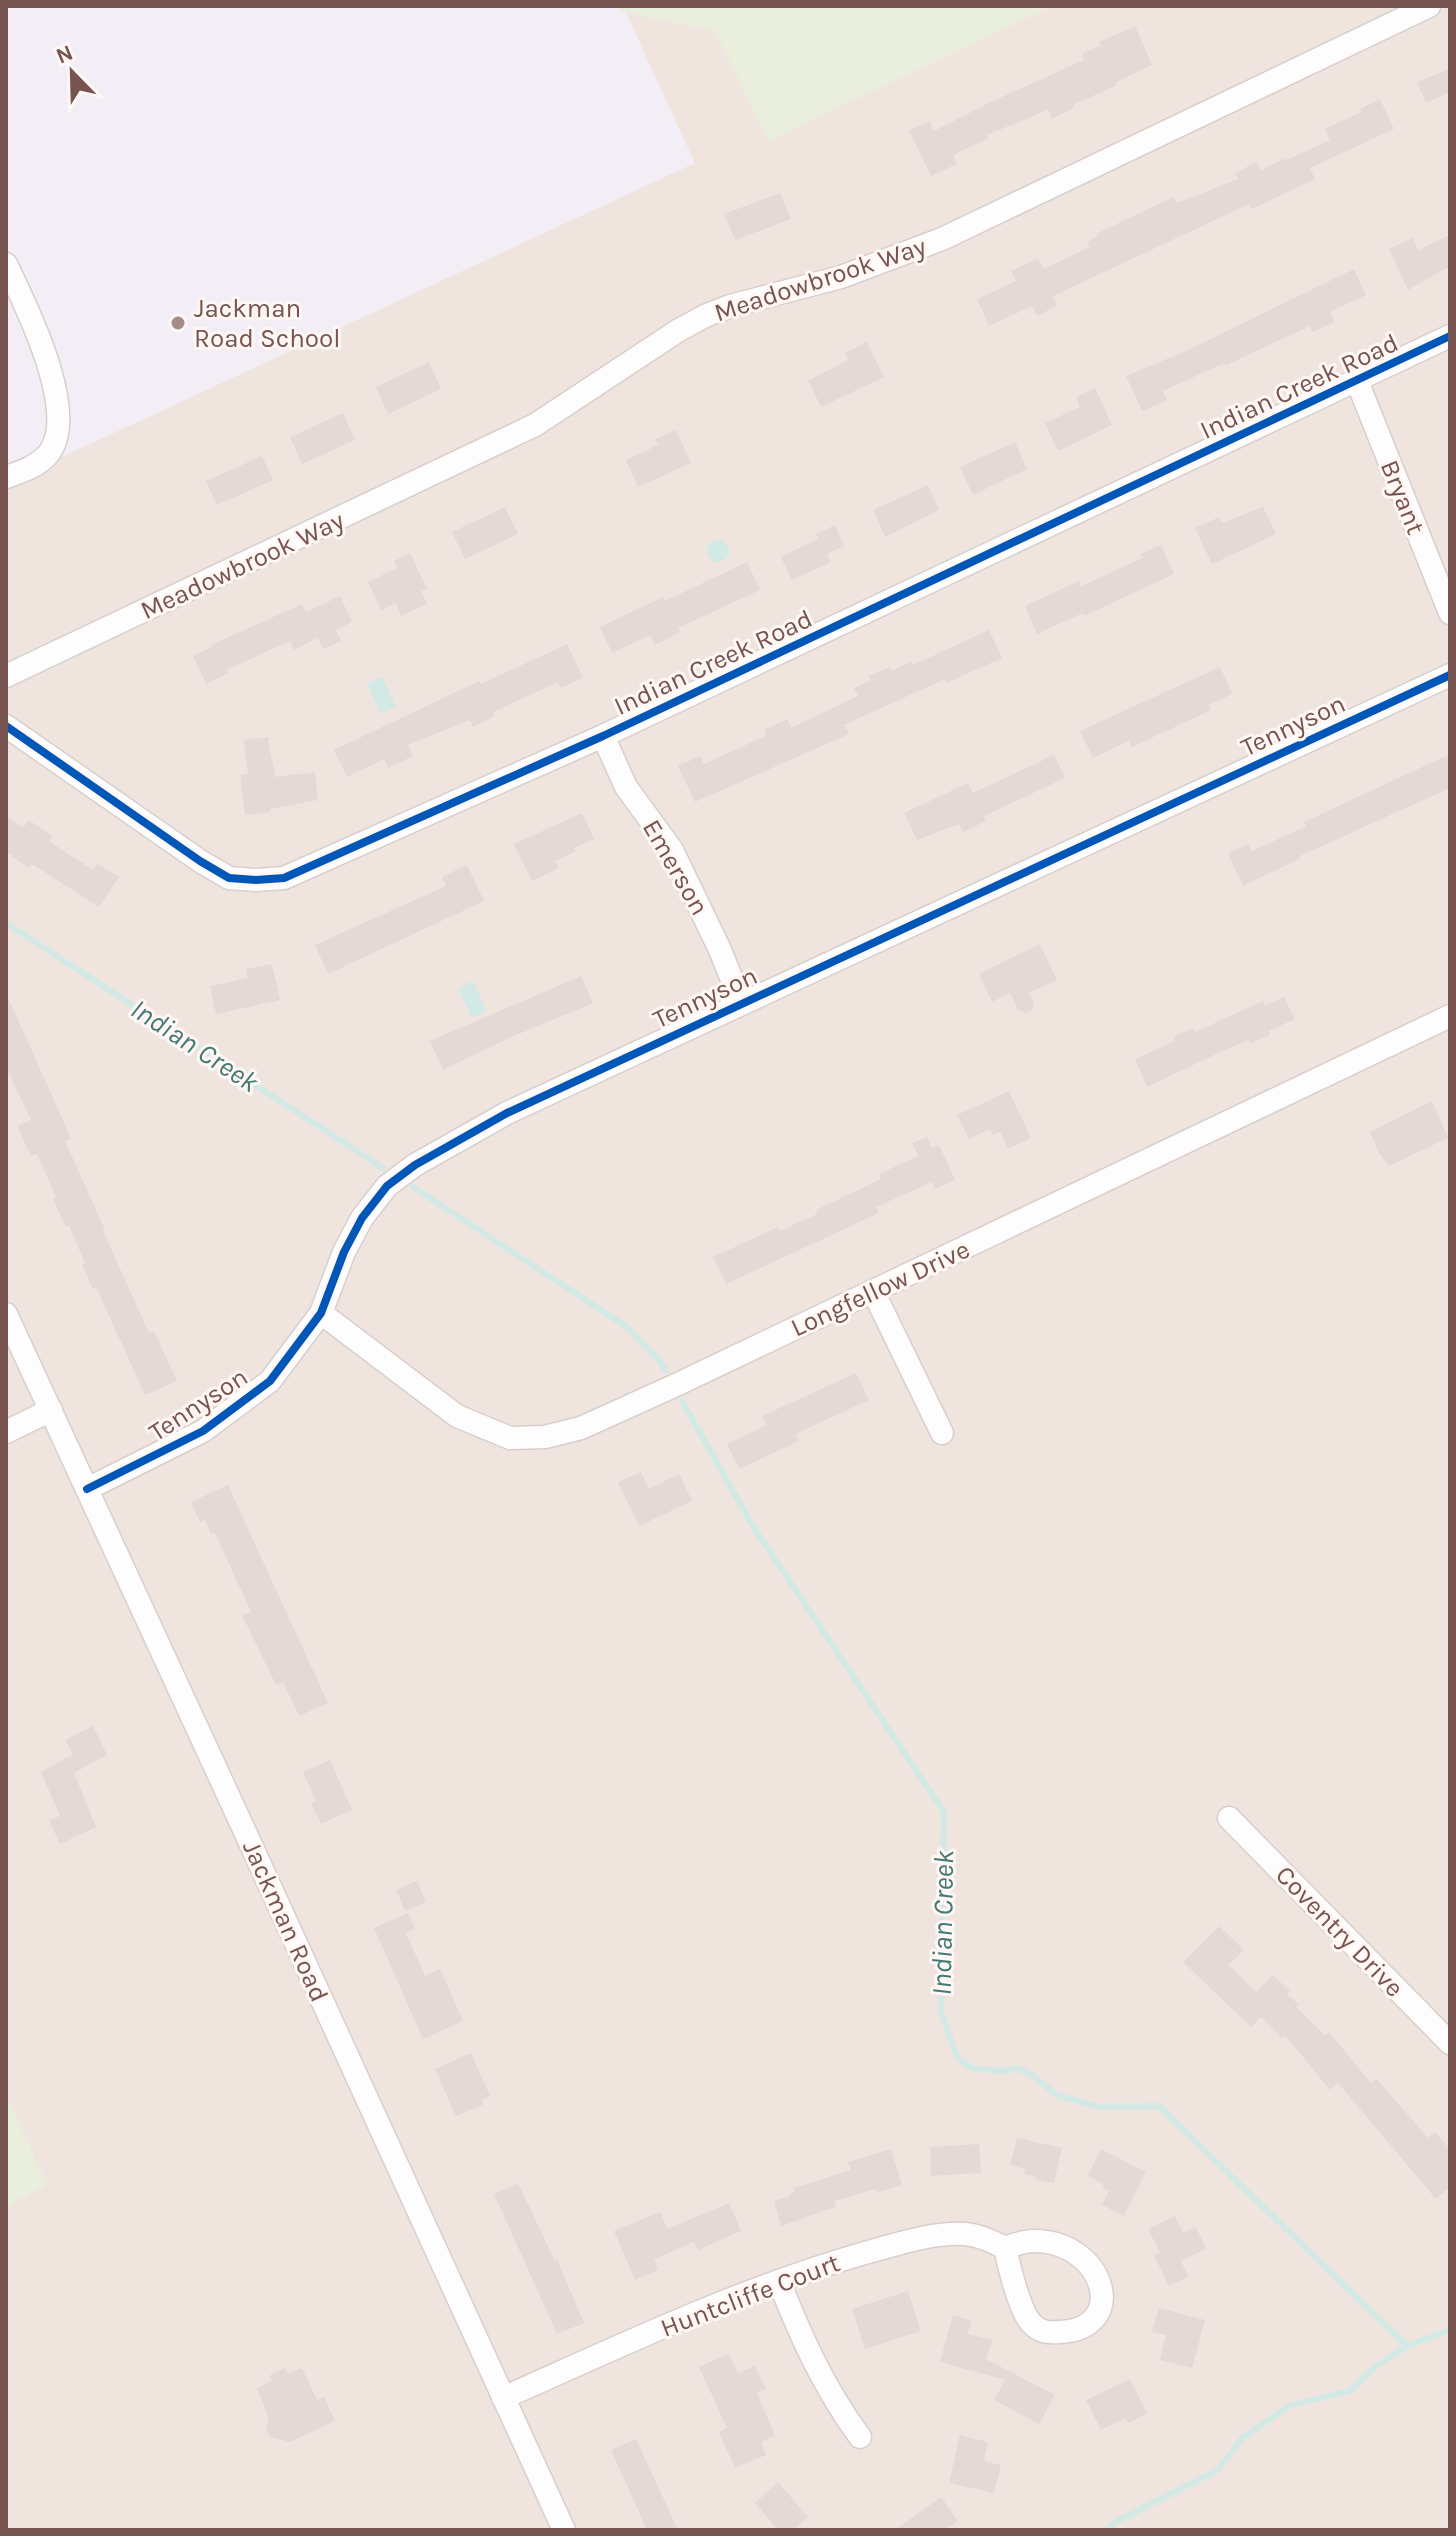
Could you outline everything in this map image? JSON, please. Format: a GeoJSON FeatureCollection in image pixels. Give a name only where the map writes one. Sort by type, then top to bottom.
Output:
{"type":"FeatureCollection","features":[{"type":"Feature","properties":{"kind":"street","name":"Meadowbrook Way"},"geometry":{"type":"LineString","coordinates":[[6,676],[535,425],[679,330],[707,315],[865,269],[942,239],[1429,6]]}},
{"type":"Feature","properties":{"kind":"street"},"geometry":{"type":"LineString","coordinates":[[6,264],[42,343],[53,382],[57,415],[56,438],[49,454],[32,467],[6,477]]}},
{"type":"Feature","properties":{"kind":"street","name":"Indian Creek Road"},"geometry":{"type":"LineString","coordinates":[[6,726],[229,878],[284,878],[603,736],[1450,336]]}},
{"type":"Feature","properties":{"kind":"street","name":"Bryant"},"geometry":{"type":"LineString","coordinates":[[1357,381],[1450,613]]}},
{"type":"Feature","properties":{"kind":"street","name":"Tennyson"},"geometry":{"type":"LineString","coordinates":[[87,1489],[203,1431],[270,1381],[321,1313],[330,1284],[362,1218],[387,1186],[415,1165],[507,1113],[741,1002],[1450,675]]}},
{"type":"Feature","properties":{"kind":"street","name":"Emerson"},"geometry":{"type":"LineString","coordinates":[[603,736],[626,787],[672,850],[741,1002]]}},
{"type":"Feature","properties":{"kind":"street","name":"Longfellow Drive"},"geometry":{"type":"LineString","coordinates":[[321,1313],[457,1416],[482,1429],[510,1438],[545,1437],[581,1428],[1450,1016]]}},
{"type":"Feature","properties":{"kind":"street"},"geometry":{"type":"LineString","coordinates":[[873,1291],[942,1433]]}},
{"type":"Feature","properties":{"kind":"street","name":"Jackman Road"},"geometry":{"type":"LineString","coordinates":[[6,1314],[16,1362],[51,1410],[564,2530]]}},
{"type":"Feature","properties":{"kind":"street"},"geometry":{"type":"LineString","coordinates":[[6,1432],[51,1410]]}},
{"type":"Feature","properties":{"kind":"street","name":"Coventry Drive"},"geometry":{"type":"LineString","coordinates":[[1229,1818],[1450,2043]]}},
{"type":"Feature","properties":{"kind":"street","name":"Huntcliffe Court"},"geometry":{"type":"LineString","coordinates":[[503,2398],[702,2309],[894,2245],[933,2237],[964,2234],[991,2240],[1005,2248],[1033,2240],[1070,2247],[1089,2263],[1099,2281],[1102,2296],[1097,2314],[1089,2325],[1069,2332],[1044,2333],[1029,2322],[1013,2281],[1005,2248]]}},
{"type":"Feature","properties":{"kind":"street"},"geometry":{"type":"LineString","coordinates":[[779,2281],[814,2365],[834,2402],[860,2437]]}},
{"type":"Feature","properties":{"kind":"shaded area"},"geometry":{"type":"Polygon","coordinates":[[[6,6],[1450,6],[1450,2530],[6,2530],[6,6]]]}},
{"type":"Feature","properties":{"kind":"shaded area","name":"Jackman Road School"},"geometry":{"type":"Polygon","coordinates":[[[6,6],[616,6],[626,13],[695,163],[6,483],[6,6]]]}},
{"type":"Feature","properties":{"kind":"green space"},"geometry":{"type":"Polygon","coordinates":[[[616,6],[1053,6],[768,141],[715,31],[626,13],[616,6]]]}},
{"type":"Feature","properties":{"kind":"green space"},"geometry":{"type":"Polygon","coordinates":[[[6,2095],[47,2184],[6,2207],[6,2095]]]}},
{"type":"Feature","properties":{"kind":"water"},"geometry":{"type":"Polygon","coordinates":[[[714,540],[722,540],[729,551],[722,562],[714,562],[707,555],[707,547],[714,540]]]}},
{"type":"Feature","properties":{"kind":"water"},"geometry":{"type":"Polygon","coordinates":[[[382,677],[396,707],[381,714],[367,683],[382,677]]]}},
{"type":"Feature","properties":{"kind":"water"},"geometry":{"type":"Polygon","coordinates":[[[473,981],[487,1011],[472,1018],[458,988],[473,981]]]}},
{"type":"Feature","properties":{"kind":"building"},"geometry":{"type":"Polygon","coordinates":[[[1135,26],[1152,65],[1052,119],[1048,110],[987,135],[989,138],[953,155],[957,164],[931,176],[909,130],[930,121],[934,131],[1084,60],[1082,54],[1101,45],[1099,42],[1135,26]]]}},
{"type":"Feature","properties":{"kind":"building"},"geometry":{"type":"Polygon","coordinates":[[[1450,69],[1450,92],[1426,103],[1417,82],[1450,69]]]}},
{"type":"Feature","properties":{"kind":"building"},"geometry":{"type":"Polygon","coordinates":[[[1380,99],[1394,129],[1310,168],[1315,179],[1252,209],[1249,204],[1053,296],[1057,306],[1037,316],[1032,306],[989,326],[977,299],[1016,281],[1011,271],[1038,259],[1043,269],[1090,247],[1087,242],[1097,237],[1096,234],[1173,197],[1177,203],[1238,179],[1235,173],[1257,162],[1261,170],[1330,140],[1325,129],[1380,99]]]}},
{"type":"Feature","properties":{"kind":"building"},"geometry":{"type":"Polygon","coordinates":[[[780,193],[791,219],[735,240],[724,214],[780,193]]]}},
{"type":"Feature","properties":{"kind":"building"},"geometry":{"type":"Polygon","coordinates":[[[1450,235],[1450,266],[1408,290],[1389,249],[1413,238],[1418,250],[1450,235]]]}},
{"type":"Feature","properties":{"kind":"building"},"geometry":{"type":"Polygon","coordinates":[[[1354,269],[1366,295],[1330,312],[1335,322],[1312,332],[1310,326],[1163,391],[1167,400],[1142,411],[1126,376],[1188,350],[1354,269]]]}},
{"type":"Feature","properties":{"kind":"building"},"geometry":{"type":"Polygon","coordinates":[[[867,342],[884,377],[821,407],[808,381],[848,360],[845,353],[867,342]]]}},
{"type":"Feature","properties":{"kind":"building"},"geometry":{"type":"Polygon","coordinates":[[[429,362],[441,389],[388,414],[376,387],[429,362]]]}},
{"type":"Feature","properties":{"kind":"building"},"geometry":{"type":"Polygon","coordinates":[[[1095,388],[1112,425],[1058,451],[1045,423],[1080,407],[1076,397],[1095,388]]]}},
{"type":"Feature","properties":{"kind":"building"},"geometry":{"type":"Polygon","coordinates":[[[343,413],[355,440],[302,464],[290,437],[343,413]]]}},
{"type":"Feature","properties":{"kind":"building"},"geometry":{"type":"Polygon","coordinates":[[[676,430],[691,463],[638,487],[626,460],[658,445],[655,439],[676,430]]]}},
{"type":"Feature","properties":{"kind":"building"},"geometry":{"type":"Polygon","coordinates":[[[1015,442],[1027,469],[973,495],[960,467],[1015,442]]]}},
{"type":"Feature","properties":{"kind":"building"},"geometry":{"type":"Polygon","coordinates":[[[262,456],[273,480],[217,505],[206,481],[262,456]]]}},
{"type":"Feature","properties":{"kind":"building"},"geometry":{"type":"Polygon","coordinates":[[[928,485],[939,510],[885,537],[873,510],[928,485]]]}},
{"type":"Feature","properties":{"kind":"building"},"geometry":{"type":"Polygon","coordinates":[[[505,507],[518,534],[465,559],[452,532],[505,507]]]}},
{"type":"Feature","properties":{"kind":"building"},"geometry":{"type":"Polygon","coordinates":[[[1263,507],[1276,534],[1212,564],[1195,528],[1219,517],[1222,523],[1263,507]]]}},
{"type":"Feature","properties":{"kind":"building"},"geometry":{"type":"Polygon","coordinates":[[[835,525],[844,546],[827,554],[831,562],[792,580],[781,557],[818,539],[816,534],[835,525]]]}},
{"type":"Feature","properties":{"kind":"building"},"geometry":{"type":"Polygon","coordinates":[[[1161,545],[1174,574],[1037,634],[1025,606],[1079,581],[1081,586],[1143,558],[1141,554],[1161,545]]]}},
{"type":"Feature","properties":{"kind":"building"},"geometry":{"type":"Polygon","coordinates":[[[410,553],[427,589],[421,591],[427,604],[401,616],[396,603],[381,610],[368,582],[397,568],[394,561],[410,553]]]}},
{"type":"Feature","properties":{"kind":"building"},"geometry":{"type":"Polygon","coordinates":[[[747,562],[760,590],[678,628],[680,632],[655,645],[650,635],[612,653],[600,627],[663,597],[665,601],[747,562]]]}},
{"type":"Feature","properties":{"kind":"building"},"geometry":{"type":"Polygon","coordinates":[[[340,596],[352,622],[336,630],[341,641],[323,649],[318,638],[294,650],[290,641],[226,670],[228,673],[206,684],[193,656],[302,604],[306,612],[340,596]]]}},
{"type":"Feature","properties":{"kind":"building"},"geometry":{"type":"Polygon","coordinates":[[[989,630],[1002,658],[947,683],[945,679],[844,725],[849,734],[695,802],[678,766],[700,756],[704,764],[767,735],[764,730],[787,719],[791,728],[858,696],[854,688],[871,680],[869,676],[890,667],[891,671],[911,662],[913,665],[989,630]]]}},
{"type":"Feature","properties":{"kind":"building"},"geometry":{"type":"Polygon","coordinates":[[[567,644],[583,678],[561,688],[558,682],[493,712],[495,716],[473,727],[470,720],[408,745],[413,756],[388,768],[384,759],[347,777],[334,750],[479,681],[481,684],[567,644]]]}},
{"type":"Feature","properties":{"kind":"building"},"geometry":{"type":"Polygon","coordinates":[[[1220,667],[1232,694],[1209,705],[1211,710],[1132,747],[1129,741],[1093,758],[1080,731],[1220,667]]]}},
{"type":"Feature","properties":{"kind":"building"},"geometry":{"type":"Polygon","coordinates":[[[268,737],[275,777],[315,772],[318,800],[245,815],[240,775],[248,774],[244,740],[268,737]]]}},
{"type":"Feature","properties":{"kind":"building"},"geometry":{"type":"Polygon","coordinates":[[[1450,754],[1450,788],[1300,856],[1243,886],[1228,854],[1248,844],[1252,851],[1306,826],[1304,822],[1450,754]]]}},
{"type":"Feature","properties":{"kind":"building"},"geometry":{"type":"Polygon","coordinates":[[[1054,755],[1065,778],[984,816],[986,821],[963,832],[959,824],[917,840],[904,813],[968,783],[973,793],[1054,755]]]}},
{"type":"Feature","properties":{"kind":"building"},"geometry":{"type":"Polygon","coordinates":[[[582,813],[594,839],[555,861],[559,868],[532,881],[514,844],[582,813]]]}},
{"type":"Feature","properties":{"kind":"building"},"geometry":{"type":"Polygon","coordinates":[[[6,816],[23,828],[29,820],[52,836],[49,841],[93,870],[97,864],[119,877],[99,907],[32,864],[29,868],[6,852],[6,816]]]}},
{"type":"Feature","properties":{"kind":"building"},"geometry":{"type":"Polygon","coordinates":[[[467,865],[484,901],[328,974],[315,945],[446,886],[442,877],[467,865]]]}},
{"type":"Feature","properties":{"kind":"building"},"geometry":{"type":"Polygon","coordinates":[[[1040,944],[1057,980],[1029,993],[1034,1004],[1032,1010],[1025,1013],[1018,1010],[1010,993],[992,1002],[979,974],[1040,944]]]}},
{"type":"Feature","properties":{"kind":"building"},"geometry":{"type":"Polygon","coordinates":[[[272,964],[280,1000],[216,1014],[210,986],[248,978],[246,969],[272,964]]]}},
{"type":"Feature","properties":{"kind":"building"},"geometry":{"type":"Polygon","coordinates":[[[581,976],[593,1003],[443,1070],[430,1041],[581,976]]]}},
{"type":"Feature","properties":{"kind":"building"},"geometry":{"type":"Polygon","coordinates":[[[6,993],[71,1138],[65,1141],[103,1231],[149,1333],[154,1331],[177,1381],[145,1395],[96,1287],[93,1289],[82,1265],[85,1263],[53,1199],[56,1197],[37,1154],[31,1156],[17,1126],[31,1120],[6,1067],[6,993]]]}},
{"type":"Feature","properties":{"kind":"building"},"geometry":{"type":"Polygon","coordinates":[[[1284,997],[1295,1019],[1269,1031],[1270,1035],[1250,1044],[1249,1040],[1229,1048],[1147,1087],[1135,1059],[1175,1041],[1173,1037],[1193,1028],[1195,1032],[1263,1001],[1265,1006],[1284,997]]]}},
{"type":"Feature","properties":{"kind":"building"},"geometry":{"type":"Polygon","coordinates":[[[1009,1091],[1031,1138],[1008,1149],[1000,1132],[993,1135],[990,1129],[969,1139],[957,1115],[1009,1091]]]}},
{"type":"Feature","properties":{"kind":"building"},"geometry":{"type":"Polygon","coordinates":[[[1432,1101],[1448,1138],[1389,1166],[1370,1132],[1432,1101]]]}},
{"type":"Feature","properties":{"kind":"building"},"geometry":{"type":"Polygon","coordinates":[[[927,1137],[932,1148],[939,1145],[955,1180],[935,1189],[932,1182],[876,1207],[879,1213],[726,1284],[713,1257],[778,1227],[780,1231],[817,1214],[816,1210],[881,1179],[879,1174],[918,1156],[912,1143],[927,1137]]]}},
{"type":"Feature","properties":{"kind":"building"},"geometry":{"type":"Polygon","coordinates":[[[856,1373],[869,1400],[795,1434],[799,1441],[739,1469],[727,1444],[767,1425],[762,1416],[856,1373]]]}},
{"type":"Feature","properties":{"kind":"building"},"geometry":{"type":"Polygon","coordinates":[[[641,1472],[649,1489],[679,1474],[692,1501],[639,1526],[618,1482],[641,1472]]]}},
{"type":"Feature","properties":{"kind":"building"},"geometry":{"type":"Polygon","coordinates":[[[228,1485],[328,1703],[299,1716],[283,1682],[276,1685],[242,1615],[251,1612],[215,1533],[211,1534],[205,1520],[200,1522],[191,1502],[228,1485]]]}},
{"type":"Feature","properties":{"kind":"building"},"geometry":{"type":"Polygon","coordinates":[[[93,1726],[107,1755],[74,1773],[96,1827],[60,1844],[49,1820],[60,1816],[41,1772],[73,1754],[65,1740],[93,1726]]]}},
{"type":"Feature","properties":{"kind":"building"},"geometry":{"type":"Polygon","coordinates":[[[330,1760],[352,1810],[321,1824],[311,1803],[316,1801],[303,1772],[330,1760]]]}},
{"type":"Feature","properties":{"kind":"building"},"geometry":{"type":"Polygon","coordinates":[[[417,1881],[426,1902],[405,1911],[396,1890],[417,1881]]]}},
{"type":"Feature","properties":{"kind":"building"},"geometry":{"type":"Polygon","coordinates":[[[408,1913],[415,1929],[406,1933],[425,1976],[440,1969],[463,2021],[423,2039],[374,1928],[408,1913]]]}},
{"type":"Feature","properties":{"kind":"building"},"geometry":{"type":"Polygon","coordinates":[[[1219,1926],[1244,1950],[1229,1965],[1256,1992],[1273,1975],[1290,1991],[1287,1994],[1299,2005],[1296,2007],[1325,2035],[1329,2032],[1371,2083],[1376,2078],[1428,2138],[1435,2132],[1450,2149],[1450,2187],[1436,2199],[1338,2083],[1330,2090],[1285,2035],[1282,2038],[1261,2017],[1251,2027],[1183,1962],[1219,1926]]]}},
{"type":"Feature","properties":{"kind":"building"},"geometry":{"type":"Polygon","coordinates":[[[471,2053],[490,2096],[482,2100],[484,2104],[456,2116],[435,2069],[471,2053]]]}},
{"type":"Feature","properties":{"kind":"building"},"geometry":{"type":"Polygon","coordinates":[[[1017,2138],[1062,2148],[1054,2183],[1035,2179],[1024,2174],[1025,2169],[1010,2165],[1017,2138]]]}},
{"type":"Feature","properties":{"kind":"building"},"geometry":{"type":"Polygon","coordinates":[[[979,2144],[981,2173],[931,2176],[930,2147],[979,2144]]]}},
{"type":"Feature","properties":{"kind":"building"},"geometry":{"type":"Polygon","coordinates":[[[891,2149],[902,2185],[834,2201],[836,2207],[781,2226],[774,2201],[790,2196],[795,2192],[793,2188],[851,2170],[848,2162],[891,2149]]]}},
{"type":"Feature","properties":{"kind":"building"},"geometry":{"type":"Polygon","coordinates":[[[1101,2149],[1146,2172],[1124,2216],[1102,2205],[1109,2191],[1102,2187],[1104,2184],[1088,2176],[1101,2149]]]}},
{"type":"Feature","properties":{"kind":"building"},"geometry":{"type":"Polygon","coordinates":[[[518,2183],[557,2260],[584,2323],[557,2334],[494,2194],[518,2183]]]}},
{"type":"Feature","properties":{"kind":"building"},"geometry":{"type":"Polygon","coordinates":[[[729,2203],[741,2231],[698,2250],[694,2242],[654,2259],[658,2270],[635,2280],[614,2231],[660,2212],[667,2229],[729,2203]]]}},
{"type":"Feature","properties":{"kind":"building"},"geometry":{"type":"Polygon","coordinates":[[[1175,2216],[1183,2233],[1196,2227],[1206,2249],[1181,2261],[1188,2277],[1169,2286],[1154,2255],[1160,2253],[1148,2229],[1175,2216]]]}},
{"type":"Feature","properties":{"kind":"building"},"geometry":{"type":"Polygon","coordinates":[[[908,2291],[921,2331],[865,2349],[852,2309],[908,2291]]]}},
{"type":"Feature","properties":{"kind":"building"},"geometry":{"type":"Polygon","coordinates":[[[1159,2308],[1205,2320],[1192,2368],[1160,2360],[1166,2335],[1152,2332],[1159,2308]]]}},
{"type":"Feature","properties":{"kind":"building"},"geometry":{"type":"Polygon","coordinates":[[[953,2315],[971,2320],[968,2334],[992,2340],[986,2359],[1055,2395],[1039,2424],[994,2400],[1005,2380],[940,2362],[953,2315]]]}},
{"type":"Feature","properties":{"kind":"building"},"geometry":{"type":"Polygon","coordinates":[[[729,2354],[738,2373],[755,2366],[766,2389],[757,2393],[775,2436],[761,2442],[766,2455],[735,2468],[719,2432],[727,2428],[699,2367],[729,2354]]]}},
{"type":"Feature","properties":{"kind":"building"},"geometry":{"type":"Polygon","coordinates":[[[285,2368],[288,2374],[302,2368],[317,2400],[324,2397],[335,2421],[290,2442],[270,2437],[266,2429],[269,2419],[257,2388],[272,2381],[269,2376],[285,2368]]]}},
{"type":"Feature","properties":{"kind":"building"},"geometry":{"type":"Polygon","coordinates":[[[1130,2379],[1147,2413],[1128,2423],[1125,2418],[1101,2430],[1086,2400],[1130,2379]]]}},
{"type":"Feature","properties":{"kind":"building"},"geometry":{"type":"Polygon","coordinates":[[[960,2435],[988,2442],[984,2461],[1001,2465],[994,2493],[949,2483],[960,2435]]]}},
{"type":"Feature","properties":{"kind":"building"},"geometry":{"type":"Polygon","coordinates":[[[636,2439],[678,2530],[647,2530],[611,2450],[636,2439]]]}},
{"type":"Feature","properties":{"kind":"building"},"geometry":{"type":"Polygon","coordinates":[[[778,2482],[808,2517],[793,2530],[778,2530],[755,2503],[778,2482]]]}},
{"type":"Feature","properties":{"kind":"building"},"geometry":{"type":"Polygon","coordinates":[[[941,2497],[958,2521],[945,2530],[895,2530],[941,2497]]]}},
{"type":"Feature","properties":{"kind":"waterway","name":"Indian Creek"},"geometry":{"type":"LineString","coordinates":[[6,923],[383,1168]]}},
{"type":"Feature","properties":{"kind":"waterway","name":"Indian Creek"},"geometry":{"type":"LineString","coordinates":[[413,1187],[627,1327],[666,1371]]}},
{"type":"Feature","properties":{"kind":"waterway","name":"Indian Creek"},"geometry":{"type":"LineString","coordinates":[[682,1401],[754,1528],[944,1812],[941,2012],[958,2059],[972,2068],[1000,2071],[1017,2068],[1032,2075],[1057,2095],[1099,2107],[1159,2106],[1407,2346],[1450,2330]]}},
{"type":"Feature","properties":{"kind":"waterway"},"geometry":{"type":"LineString","coordinates":[[1106,2530],[1117,2521],[1218,2470],[1242,2438],[1291,2405],[1350,2391],[1376,2366],[1407,2346]]}},
{"type":"Feature","properties":{"kind":"cycle path"},"geometry":{"type":"LineString","coordinates":[[6,726],[229,878],[284,878],[603,736],[1450,336]]}},
{"type":"Feature","properties":{"kind":"cycle path"},"geometry":{"type":"LineString","coordinates":[[87,1489],[203,1431],[270,1381],[321,1313],[344,1252],[362,1218],[387,1186],[415,1165],[507,1113],[1450,675]]}},
{"type":"Feature","properties":{"kind":"place","name":"Jackman Road School"},"geometry":{"type":"Point","coordinates":[178,323]}}]}
